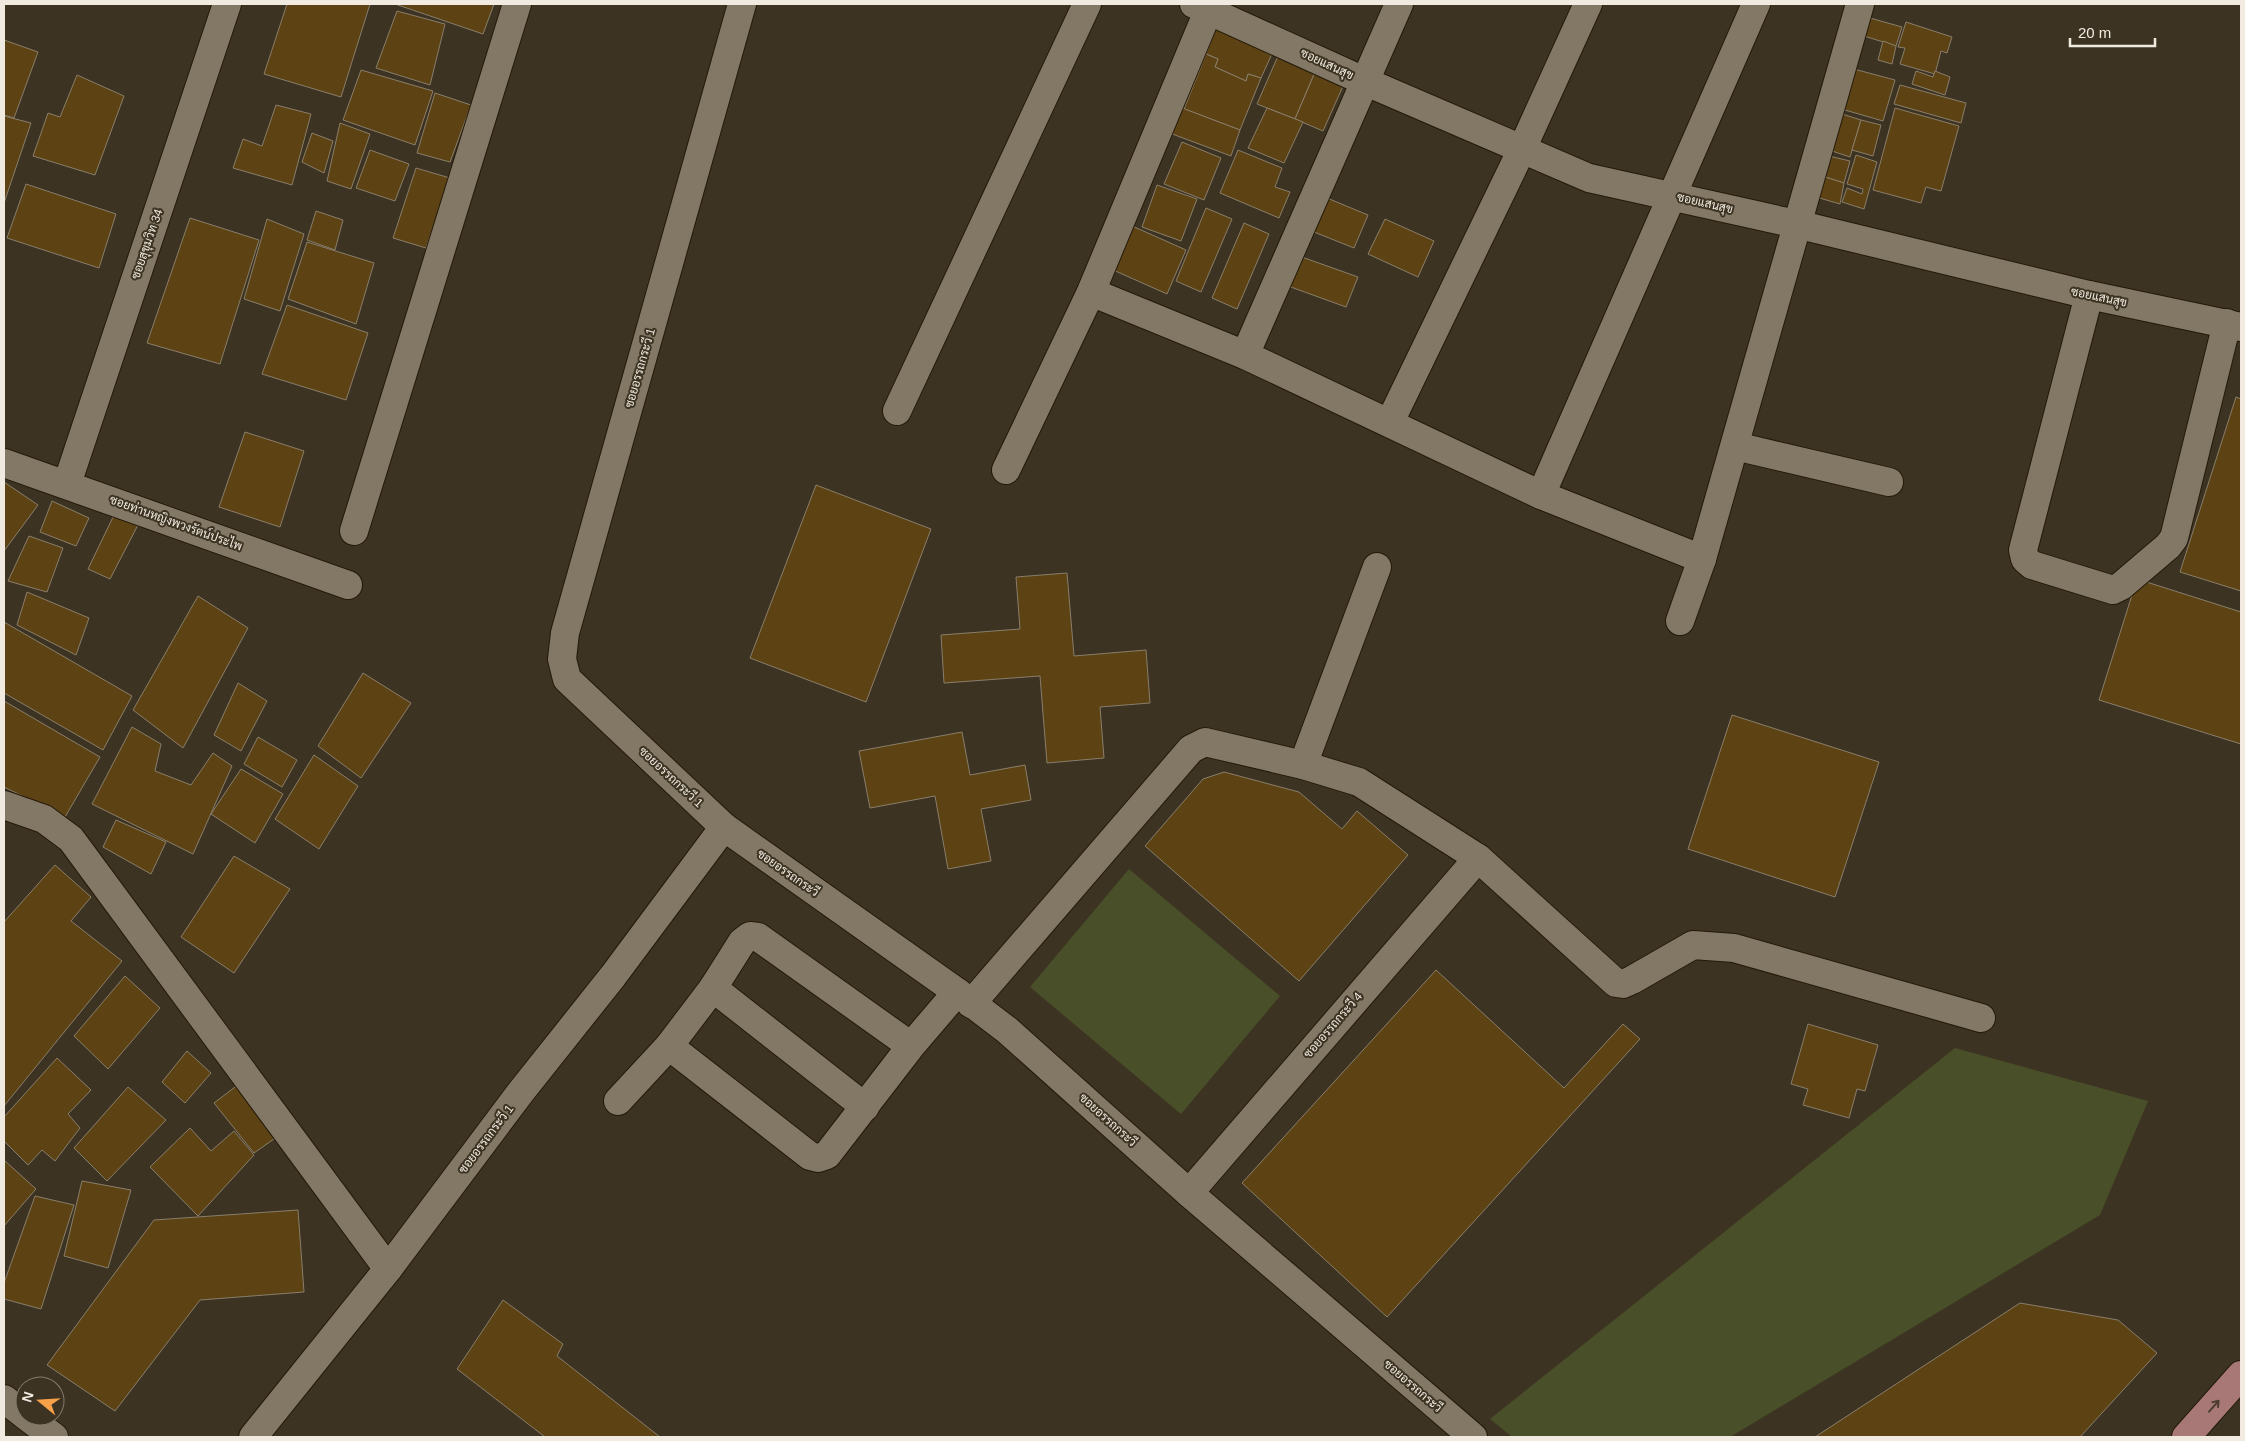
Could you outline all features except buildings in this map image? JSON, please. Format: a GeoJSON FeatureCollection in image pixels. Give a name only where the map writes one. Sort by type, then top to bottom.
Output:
{"type":"FeatureCollection","features":[{"type":"Feature","properties":{"kind":"main road"},"geometry":{"type":"LineString","coordinates":[[2186,1437],[2241,1375]]}},
{"type":"Feature","properties":{"kind":"street","name":"ซอยสุขุมวิท 34"},"geometry":{"type":"LineString","coordinates":[[67,484],[227,4]]}},
{"type":"Feature","properties":{"kind":"street"},"geometry":{"type":"LineString","coordinates":[[354,531],[518,4]]}},
{"type":"Feature","properties":{"kind":"street","name":"ซอยอรรถกระวี 1"},"geometry":{"type":"LineString","coordinates":[[253,1437],[388,1268],[520,1094],[613,976],[724,827],[566,679],[562,659],[565,633],[742,4]]}},
{"type":"Feature","properties":{"kind":"street"},"geometry":{"type":"LineString","coordinates":[[897,411],[1087,4]]}},
{"type":"Feature","properties":{"kind":"street"},"geometry":{"type":"LineString","coordinates":[[1245,355],[1399,4]]}},
{"type":"Feature","properties":{"kind":"street"},"geometry":{"type":"LineString","coordinates":[[1390,422],[1522,149],[1588,4]]}},
{"type":"Feature","properties":{"kind":"street"},"geometry":{"type":"LineString","coordinates":[[1540,495],[1756,4]]}},
{"type":"Feature","properties":{"kind":"street"},"geometry":{"type":"LineString","coordinates":[[1680,621],[1702,559],[1735,446],[1796,224],[1860,4]]}},
{"type":"Feature","properties":{"kind":"street"},"geometry":{"type":"LineString","coordinates":[[1006,470],[1091,292],[1205,6]]}},
{"type":"Feature","properties":{"kind":"street","name":"ซอยแสนสุข"},"geometry":{"type":"LineString","coordinates":[[1205,6],[1364,81],[1589,178],[1796,224],[2089,295],[2234,325]]}},
{"type":"Feature","properties":{"kind":"street"},"geometry":{"type":"LineString","coordinates":[[1091,292],[1245,355],[1390,422],[1540,495],[1702,559]]}},
{"type":"Feature","properties":{"kind":"street"},"geometry":{"type":"LineString","coordinates":[[2089,295],[2023,550],[2024,560],[2032,565],[2113,590],[2121,586],[2168,546],[2174,538],[2234,325]]}},
{"type":"Feature","properties":{"kind":"street"},"geometry":{"type":"LineString","coordinates":[[1735,446],[1889,482]]}},
{"type":"Feature","properties":{"kind":"street","name":"ซอยท่านหญิงพวงรัตน์ประไพ"},"geometry":{"type":"LineString","coordinates":[[4,463],[348,585]]}},
{"type":"Feature","properties":{"kind":"street"},"geometry":{"type":"LineString","coordinates":[[1303,765],[1377,567]]}},
{"type":"Feature","properties":{"kind":"street"},"geometry":{"type":"LineString","coordinates":[[669,1046],[814,1157],[818,1158],[827,1155],[911,1046],[964,998],[1191,749],[1205,742],[1303,765],[1359,782],[1478,858],[1616,983],[1623,984],[1693,945],[1707,944],[1734,948],[1981,1018]]}},
{"type":"Feature","properties":{"kind":"street"},"geometry":{"type":"LineString","coordinates":[[4,805],[44,819],[70,838],[388,1268]]}},
{"type":"Feature","properties":{"kind":"street","name":"ซอยอรรถกระวี"},"geometry":{"type":"LineString","coordinates":[[724,827],[1007,1030],[1189,1193],[1473,1437]]}},
{"type":"Feature","properties":{"kind":"street","name":"ซอยอรรถกระวี 4"},"geometry":{"type":"LineString","coordinates":[[1189,1193],[1478,858]]}},
{"type":"Feature","properties":{"kind":"street"},"geometry":{"type":"LineString","coordinates":[[618,1101],[669,1046],[713,988],[742,942],[750,936],[758,937],[911,1046]]}},
{"type":"Feature","properties":{"kind":"street"},"geometry":{"type":"LineString","coordinates":[[713,988],[865,1107]]}},
{"type":"Feature","properties":{"kind":"street"},"geometry":{"type":"LineString","coordinates":[[4,1399],[15,1408]]}},
{"type":"Feature","properties":{"kind":"street"},"geometry":{"type":"LineString","coordinates":[[39,1426],[54,1437]]}},
{"type":"Feature","properties":{"kind":"green space"},"geometry":{"type":"Polygon","coordinates":[[[1129,869],[1280,996],[1181,1114],[1030,987],[1129,869]]]}},
{"type":"Feature","properties":{"kind":"green space"},"geometry":{"type":"Polygon","coordinates":[[[1955,1048],[2148,1101],[2100,1215],[1730,1437],[1512,1437],[1490,1419],[1955,1048]]]}}]}
